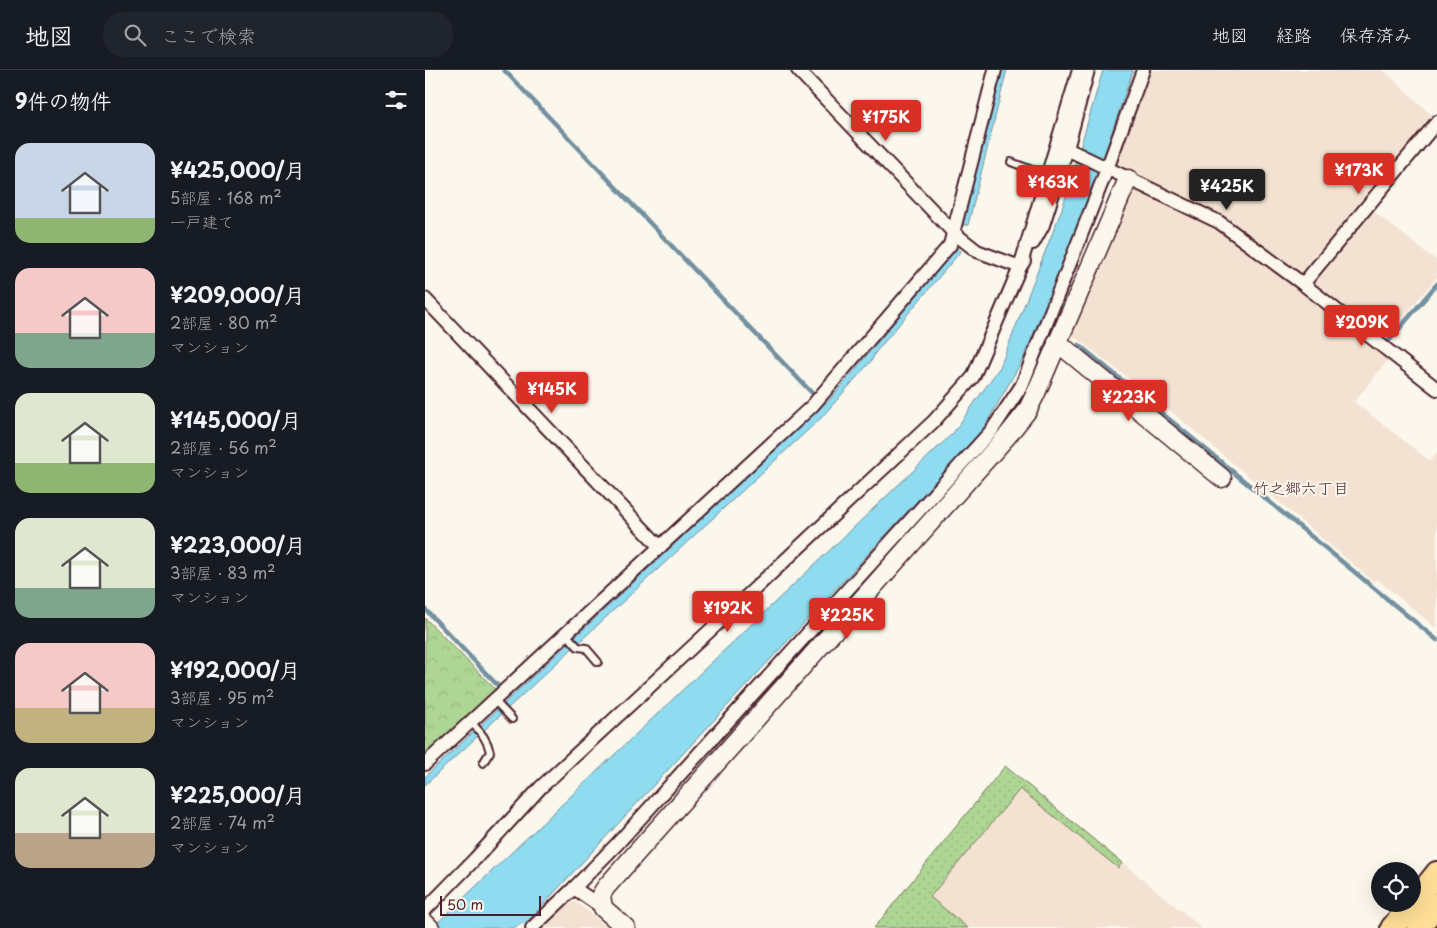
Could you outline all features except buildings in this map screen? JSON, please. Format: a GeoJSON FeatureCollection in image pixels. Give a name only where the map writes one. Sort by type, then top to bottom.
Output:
{"type":"FeatureCollection","features":[{"type":"Feature","properties":{"kind":"highway"},"geometry":{"type":"LineString","coordinates":[[1421,892],[1437,873]]}},
{"type":"Feature","properties":{"kind":"highway"},"geometry":{"type":"LineString","coordinates":[[1418,928],[1437,904]]}},
{"type":"Feature","properties":{"kind":"highway"},"geometry":{"type":"LineString","coordinates":[[1392,928],[1405,912]]}},
{"type":"Feature","properties":{"kind":"street"},"geometry":{"type":"LineString","coordinates":[[798,70],[954,233],[977,251],[1020,267]]}},
{"type":"Feature","properties":{"kind":"street"},"geometry":{"type":"LineString","coordinates":[[425,764],[496,702],[817,401],[950,245],[995,70]]}},
{"type":"Feature","properties":{"kind":"street"},"geometry":{"type":"LineString","coordinates":[[427,921],[475,859],[541,787],[739,605],[934,421],[973,377],[994,332],[1020,267],[1079,70]]}},
{"type":"Feature","properties":{"kind":"street"},"geometry":{"type":"LineString","coordinates":[[1020,267],[1043,225],[1070,151],[1088,70]]}},
{"type":"Feature","properties":{"kind":"street"},"geometry":{"type":"LineString","coordinates":[[532,928],[624,837],[992,430],[1022,385],[1107,169],[1143,70]]}},
{"type":"Feature","properties":{"kind":"street"},"geometry":{"type":"LineString","coordinates":[[1303,284],[1437,122]]}},
{"type":"Feature","properties":{"kind":"street"},"geometry":{"type":"LineString","coordinates":[[1070,151],[1219,222],[1303,284],[1437,389]]}},
{"type":"Feature","properties":{"kind":"street"},"geometry":{"type":"LineString","coordinates":[[603,908],[601,895],[606,887],[1008,435],[1030,405],[1127,179]]}},
{"type":"Feature","properties":{"kind":"street"},"geometry":{"type":"LineString","coordinates":[[425,299],[660,547]]}},
{"type":"Feature","properties":{"kind":"street"},"geometry":{"type":"LineString","coordinates":[[1057,342],[1222,478]]}},
{"type":"Feature","properties":{"kind":"street"},"geometry":{"type":"LineString","coordinates":[[574,888],[603,908],[626,928]]}},
{"type":"Feature","properties":{"kind":"lane"},"geometry":{"type":"LineString","coordinates":[[1011,162],[1048,176]]}},
{"type":"Feature","properties":{"kind":"lane"},"geometry":{"type":"LineString","coordinates":[[568,635],[578,647],[586,648],[598,662]]}},
{"type":"Feature","properties":{"kind":"lane"},"geometry":{"type":"LineString","coordinates":[[496,702],[512,719]]}},
{"type":"Feature","properties":{"kind":"lane"},"geometry":{"type":"LineString","coordinates":[[472,724],[488,743],[490,752],[483,763]]}},
{"type":"Feature","properties":{"kind":"shaded area"},"geometry":{"type":"Polygon","coordinates":[[[1147,70],[1383,70],[1433,116],[1306,274],[1299,273],[1209,210],[1113,165],[1147,70]]]}},
{"type":"Feature","properties":{"kind":"shaded area"},"geometry":{"type":"Polygon","coordinates":[[[1134,188],[1202,220],[1224,233],[1388,360],[1354,402],[1430,461],[1437,453],[1437,629],[1377,579],[1374,582],[1165,406],[1079,340],[1069,335],[1128,192],[1134,188]]]}},
{"type":"Feature","properties":{"kind":"shaded area"},"geometry":{"type":"Polygon","coordinates":[[[1372,210],[1437,261],[1437,277],[1383,341],[1314,286],[1313,280],[1372,210]]]}},
{"type":"Feature","properties":{"kind":"shaded area"},"geometry":{"type":"Polygon","coordinates":[[[1005,766],[1202,928],[874,928],[1005,766]]]}},
{"type":"Feature","properties":{"kind":"shaded area"},"geometry":{"type":"Polygon","coordinates":[[[576,902],[609,928],[540,928],[565,905],[576,902]]]}},
{"type":"Feature","properties":{"kind":"green space"},"geometry":{"type":"Polygon","coordinates":[[[425,618],[496,690],[425,755],[425,618]]]}},
{"type":"Feature","properties":{"kind":"green space"},"geometry":{"type":"Polygon","coordinates":[[[1005,766],[1122,863],[1118,868],[1020,789],[930,897],[968,928],[874,928],[1005,766]]]}},
{"type":"Feature","properties":{"kind":"water"},"geometry":{"type":"Polygon","coordinates":[[[1002,70],[1007,70],[968,225],[962,225],[1002,70]]]}},
{"type":"Feature","properties":{"kind":"water"},"geometry":{"type":"Polygon","coordinates":[[[1103,70],[1133,70],[1088,203],[1023,359],[982,431],[528,921],[513,928],[432,928],[953,433],[1000,367],[1063,206],[1103,70]]]}},
{"type":"Feature","properties":{"kind":"water"},"geometry":{"type":"Polygon","coordinates":[[[957,247],[961,251],[875,353],[872,360],[821,418],[425,785],[425,777],[832,397],[957,247]]]}},
{"type":"Feature","properties":{"kind":"waterway"},"geometry":{"type":"LineString","coordinates":[[504,70],[811,392]]}},
{"type":"Feature","properties":{"kind":"waterway"},"geometry":{"type":"LineString","coordinates":[[1388,342],[1437,284]]}},
{"type":"Feature","properties":{"kind":"waterway"},"geometry":{"type":"LineString","coordinates":[[1079,345],[1437,640]]}},
{"type":"Feature","properties":{"kind":"waterway"},"geometry":{"type":"LineString","coordinates":[[425,609],[500,688]]}},
{"type":"Feature","properties":{"kind":"district","name":"竹之郷六丁目"},"geometry":{"type":"Point","coordinates":[1301,488]}}]}
